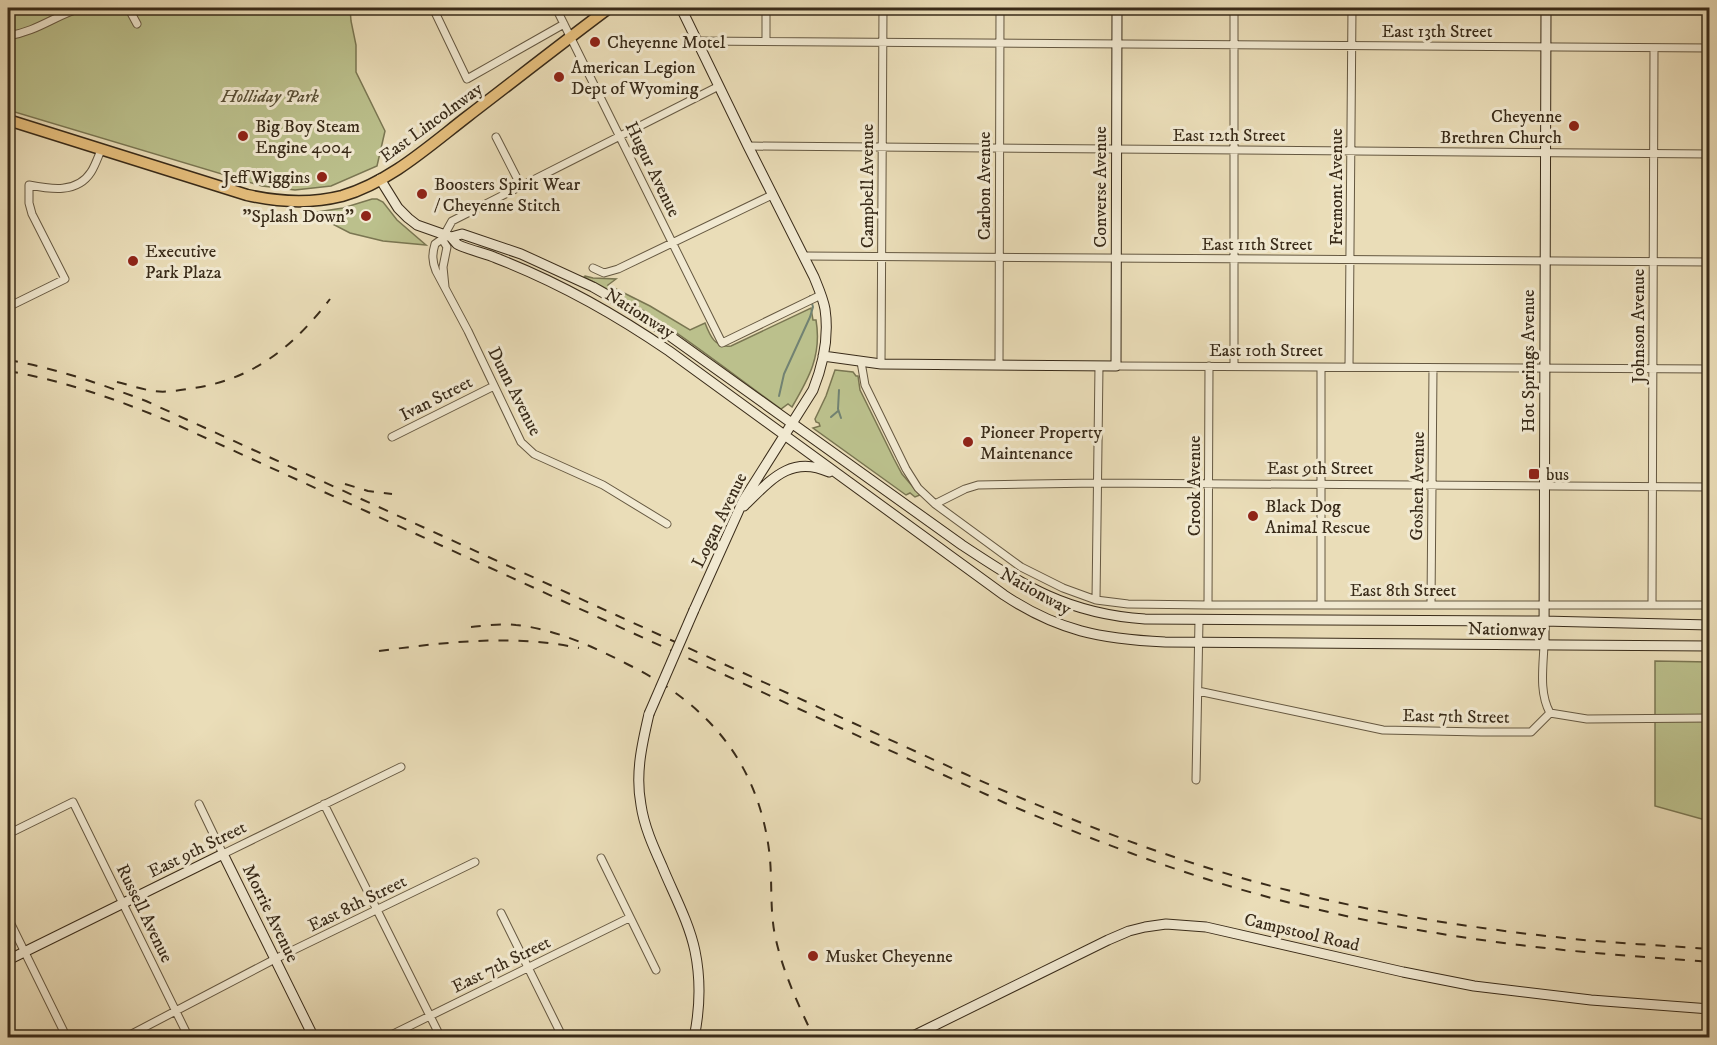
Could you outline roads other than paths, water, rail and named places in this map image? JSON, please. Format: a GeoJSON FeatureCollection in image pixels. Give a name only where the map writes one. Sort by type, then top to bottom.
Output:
{"type":"FeatureCollection","features":[{"type":"Feature","properties":{"kind":"main road","name":"East Lincolnway"},"geometry":{"type":"LineString","coordinates":[[8,120],[233,192],[279,201],[328,199],[366,187],[412,160],[609,8]]}},
{"type":"Feature","properties":{"kind":"main road","name":"Logan Avenue"},"geometry":{"type":"LineString","coordinates":[[681,8],[804,256],[821,295],[825,309],[826,329],[823,356],[813,390],[738,512],[649,714],[639,765],[639,797],[644,820],[695,949],[700,988],[694,1038]]}},
{"type":"Feature","properties":{"kind":"main road","name":"Converse Avenue"},"geometry":{"type":"LineString","coordinates":[[1116,366],[1117,8]]}},
{"type":"Feature","properties":{"kind":"main road","name":"Hot Springs Avenue"},"geometry":{"type":"LineString","coordinates":[[1544,645],[1546,8]]}},
{"type":"Feature","properties":{"kind":"main road","name":"Nationway"},"geometry":{"type":"LineString","coordinates":[[380,179],[395,203],[408,218],[457,244],[534,274],[607,311],[669,351],[1004,595],[1055,624],[1109,638],[1143,641],[1710,646]]}},
{"type":"Feature","properties":{"kind":"main road","name":"Nationway"},"geometry":{"type":"LineString","coordinates":[[446,237],[462,234],[510,250],[604,292],[649,320],[1005,573],[1047,596],[1081,609],[1119,617],[1145,619],[1543,621],[1710,625]]}},
{"type":"Feature","properties":{"kind":"main road","name":"East 10th Street"},"geometry":{"type":"LineString","coordinates":[[823,356],[881,364],[1116,366]]}},
{"type":"Feature","properties":{"kind":"main road"},"geometry":{"type":"LineString","coordinates":[[738,512],[771,480],[783,471],[793,468],[808,466],[821,469],[853,484]]}},
{"type":"Feature","properties":{"kind":"main road","name":"East 9th Street"},"geometry":{"type":"LineString","coordinates":[[8,960],[223,854]]}},
{"type":"Feature","properties":{"kind":"main road","name":"Morrie Avenue"},"geometry":{"type":"LineString","coordinates":[[223,854],[314,1038]]}},
{"type":"Feature","properties":{"kind":"main road","name":"Campstool Road"},"geometry":{"type":"LineString","coordinates":[[909,1038],[1108,940],[1129,931],[1166,924],[1206,927],[1474,986],[1591,1000],[1710,1009]]}},
{"type":"Feature","properties":{"kind":"street"},"geometry":{"type":"LineString","coordinates":[[8,36],[30,31],[72,10],[81,8]]}},
{"type":"Feature","properties":{"kind":"street"},"geometry":{"type":"LineString","coordinates":[[124,8],[130,11],[137,24]]}},
{"type":"Feature","properties":{"kind":"street"},"geometry":{"type":"LineString","coordinates":[[433,8],[467,79],[564,24]]}},
{"type":"Feature","properties":{"kind":"street","name":"Hugur Avenue"},"geometry":{"type":"LineString","coordinates":[[556,8],[722,343],[821,295]]}},
{"type":"Feature","properties":{"kind":"street"},"geometry":{"type":"LineString","coordinates":[[766,8],[766,41]]}},
{"type":"Feature","properties":{"kind":"street","name":"Campbell Avenue"},"geometry":{"type":"LineString","coordinates":[[881,364],[883,8]]}},
{"type":"Feature","properties":{"kind":"street","name":"Carbon Avenue"},"geometry":{"type":"LineString","coordinates":[[999,365],[1000,8]]}},
{"type":"Feature","properties":{"kind":"street"},"geometry":{"type":"LineString","coordinates":[[1234,8],[1234,366]]}},
{"type":"Feature","properties":{"kind":"street","name":"Fremont Avenue"},"geometry":{"type":"LineString","coordinates":[[1349,367],[1352,8]]}},
{"type":"Feature","properties":{"kind":"street","name":"East 13th Street"},"geometry":{"type":"LineString","coordinates":[[697,41],[1710,48]]}},
{"type":"Feature","properties":{"kind":"street","name":"Johnson Avenue"},"geometry":{"type":"LineString","coordinates":[[1652,605],[1654,48]]}},
{"type":"Feature","properties":{"kind":"street"},"geometry":{"type":"LineString","coordinates":[[446,289],[443,267],[447,247],[446,237],[448,226],[456,218],[719,86]]}},
{"type":"Feature","properties":{"kind":"street"},"geometry":{"type":"LineString","coordinates":[[496,137],[521,186]]}},
{"type":"Feature","properties":{"kind":"street","name":"East 12th Street"},"geometry":{"type":"LineString","coordinates":[[748,146],[1710,154]]}},
{"type":"Feature","properties":{"kind":"street"},"geometry":{"type":"LineString","coordinates":[[8,307],[64,279],[32,214],[29,203],[29,185],[55,190],[81,183],[91,173],[101,150]]}},
{"type":"Feature","properties":{"kind":"street"},"geometry":{"type":"LineString","coordinates":[[593,268],[608,273],[772,195]]}},
{"type":"Feature","properties":{"kind":"street","name":"Dunn Avenue"},"geometry":{"type":"LineString","coordinates":[[446,237],[435,244],[432,257],[436,271],[519,438],[534,454],[603,484],[667,524]]}},
{"type":"Feature","properties":{"kind":"street","name":"East 11th Street"},"geometry":{"type":"LineString","coordinates":[[804,256],[1710,262]]}},
{"type":"Feature","properties":{"kind":"street"},"geometry":{"type":"LineString","coordinates":[[861,362],[865,385],[906,469],[918,488],[935,504],[1021,567],[1063,588],[1096,600],[1099,366]]}},
{"type":"Feature","properties":{"kind":"street","name":"East 10th Street"},"geometry":{"type":"LineString","coordinates":[[1116,366],[1710,369]]}},
{"type":"Feature","properties":{"kind":"street","name":"Crook Avenue"},"geometry":{"type":"LineString","coordinates":[[1208,605],[1209,366]]}},
{"type":"Feature","properties":{"kind":"street"},"geometry":{"type":"LineString","coordinates":[[1321,367],[1321,605]]}},
{"type":"Feature","properties":{"kind":"street","name":"Goshen Avenue"},"geometry":{"type":"LineString","coordinates":[[1431,605],[1433,368]]}},
{"type":"Feature","properties":{"kind":"street","name":"Ivan Street"},"geometry":{"type":"LineString","coordinates":[[392,438],[494,386]]}},
{"type":"Feature","properties":{"kind":"street","name":"East 9th Street"},"geometry":{"type":"LineString","coordinates":[[935,504],[964,489],[978,486],[1098,483],[1710,487]]}},
{"type":"Feature","properties":{"kind":"street","name":"East 8th Street"},"geometry":{"type":"LineString","coordinates":[[1096,600],[1128,604],[1208,605],[1710,605]]}},
{"type":"Feature","properties":{"kind":"street"},"geometry":{"type":"LineString","coordinates":[[1196,780],[1199,620]]}},
{"type":"Feature","properties":{"kind":"street","name":"Hot Springs Avenue"},"geometry":{"type":"LineString","coordinates":[[1544,645],[1543,688],[1545,704],[1550,713]]}},
{"type":"Feature","properties":{"kind":"street","name":"East 7th Street"},"geometry":{"type":"LineString","coordinates":[[1198,691],[1383,730],[1531,732],[1550,713]]}},
{"type":"Feature","properties":{"kind":"street"},"geometry":{"type":"LineString","coordinates":[[1550,713],[1587,719],[1710,718]]}},
{"type":"Feature","properties":{"kind":"street","name":"East 9th Street"},"geometry":{"type":"LineString","coordinates":[[223,854],[401,767]]}},
{"type":"Feature","properties":{"kind":"street","name":"Russell Avenue"},"geometry":{"type":"LineString","coordinates":[[8,834],[74,802],[189,1038]]}},
{"type":"Feature","properties":{"kind":"street","name":"Morrie Avenue"},"geometry":{"type":"LineString","coordinates":[[199,804],[223,854]]}},
{"type":"Feature","properties":{"kind":"street"},"geometry":{"type":"LineString","coordinates":[[324,804],[441,1038]]}},
{"type":"Feature","properties":{"kind":"street"},"geometry":{"type":"LineString","coordinates":[[601,858],[656,970]]}},
{"type":"Feature","properties":{"kind":"street","name":"East 8th Street"},"geometry":{"type":"LineString","coordinates":[[124,1038],[275,959],[475,862]]}},
{"type":"Feature","properties":{"kind":"street"},"geometry":{"type":"LineString","coordinates":[[501,913],[563,1038]]}},
{"type":"Feature","properties":{"kind":"street"},"geometry":{"type":"LineString","coordinates":[[8,918],[66,1038]]}},
{"type":"Feature","properties":{"kind":"street","name":"East 7th Street"},"geometry":{"type":"LineString","coordinates":[[385,1038],[629,918]]}},
{"type":"Feature","properties":{"kind":"waterway"},"geometry":{"type":"LineString","coordinates":[[779,396],[784,374],[810,317],[813,307],[810,296]]}},
{"type":"Feature","properties":{"kind":"waterway"},"geometry":{"type":"LineString","coordinates":[[839,390],[838,409],[841,418]]}},
{"type":"Feature","properties":{"kind":"waterway"},"geometry":{"type":"LineString","coordinates":[[831,417],[838,411]]}},
{"type":"Feature","properties":{"kind":"railway"},"geometry":{"type":"LineString","coordinates":[[117,382],[153,391],[169,391],[216,384],[236,377],[271,358],[287,345],[330,299]]}},
{"type":"Feature","properties":{"kind":"railway"},"geometry":{"type":"LineString","coordinates":[[8,360],[78,377],[146,401],[963,773],[1122,839],[1203,867],[1353,906],[1488,929],[1574,939],[1710,949]]}},
{"type":"Feature","properties":{"kind":"railway"},"geometry":{"type":"LineString","coordinates":[[8,371],[92,392],[173,423],[1005,803],[1161,864],[1289,903],[1420,930],[1544,948],[1710,962]]}},
{"type":"Feature","properties":{"kind":"railway"},"geometry":{"type":"LineString","coordinates":[[345,484],[368,491],[392,494]]}},
{"type":"Feature","properties":{"kind":"railway"},"geometry":{"type":"LineString","coordinates":[[471,627],[505,624],[531,627],[559,634],[587,645],[655,679],[703,716],[723,738],[740,762],[753,788],[763,818],[769,850],[773,918],[779,953],[797,1002],[814,1038]]}},
{"type":"Feature","properties":{"kind":"railway"},"geometry":{"type":"LineString","coordinates":[[379,651],[454,642],[504,640],[579,648]]}},
{"type":"Feature","properties":{"kind":"place","name":"Cheyenne Motel"},"geometry":{"type":"Point","coordinates":[595,42]}},
{"type":"Feature","properties":{"kind":"place","name":"American Legion Dept of Wyoming"},"geometry":{"type":"Point","coordinates":[559,77]}},
{"type":"Feature","properties":{"kind":"place","name":"Cheyenne Brethren Church"},"geometry":{"type":"Point","coordinates":[1574,126]}},
{"type":"Feature","properties":{"kind":"place","name":"Big Boy Steam Engine 4004"},"geometry":{"type":"Point","coordinates":[243,136]}},
{"type":"Feature","properties":{"kind":"place","name":"Jeff Wiggins"},"geometry":{"type":"Point","coordinates":[322,177]}},
{"type":"Feature","properties":{"kind":"place","name":"Boosters Spirit Wear / Cheyenne Stitch"},"geometry":{"type":"Point","coordinates":[422,194]}},
{"type":"Feature","properties":{"kind":"place","name":"\"Splash Down\""},"geometry":{"type":"Point","coordinates":[366,216]}},
{"type":"Feature","properties":{"kind":"place","name":"Executive Park Plaza"},"geometry":{"type":"Point","coordinates":[133,261]}},
{"type":"Feature","properties":{"kind":"place","name":"Pioneer Property Maintenance"},"geometry":{"type":"Point","coordinates":[968,442]}},
{"type":"Feature","properties":{"kind":"place","name":"bus"},"geometry":{"type":"Point","coordinates":[1534,474]}},
{"type":"Feature","properties":{"kind":"place","name":"Black Dog Animal Rescue"},"geometry":{"type":"Point","coordinates":[1253,516]}},
{"type":"Feature","properties":{"kind":"place","name":"Musket Cheyenne"},"geometry":{"type":"Point","coordinates":[813,956]}},
{"type":"Feature","properties":{"kind":"park label","name":"Holliday Park"},"geometry":{"type":"Point","coordinates":[270,96]}}]}
